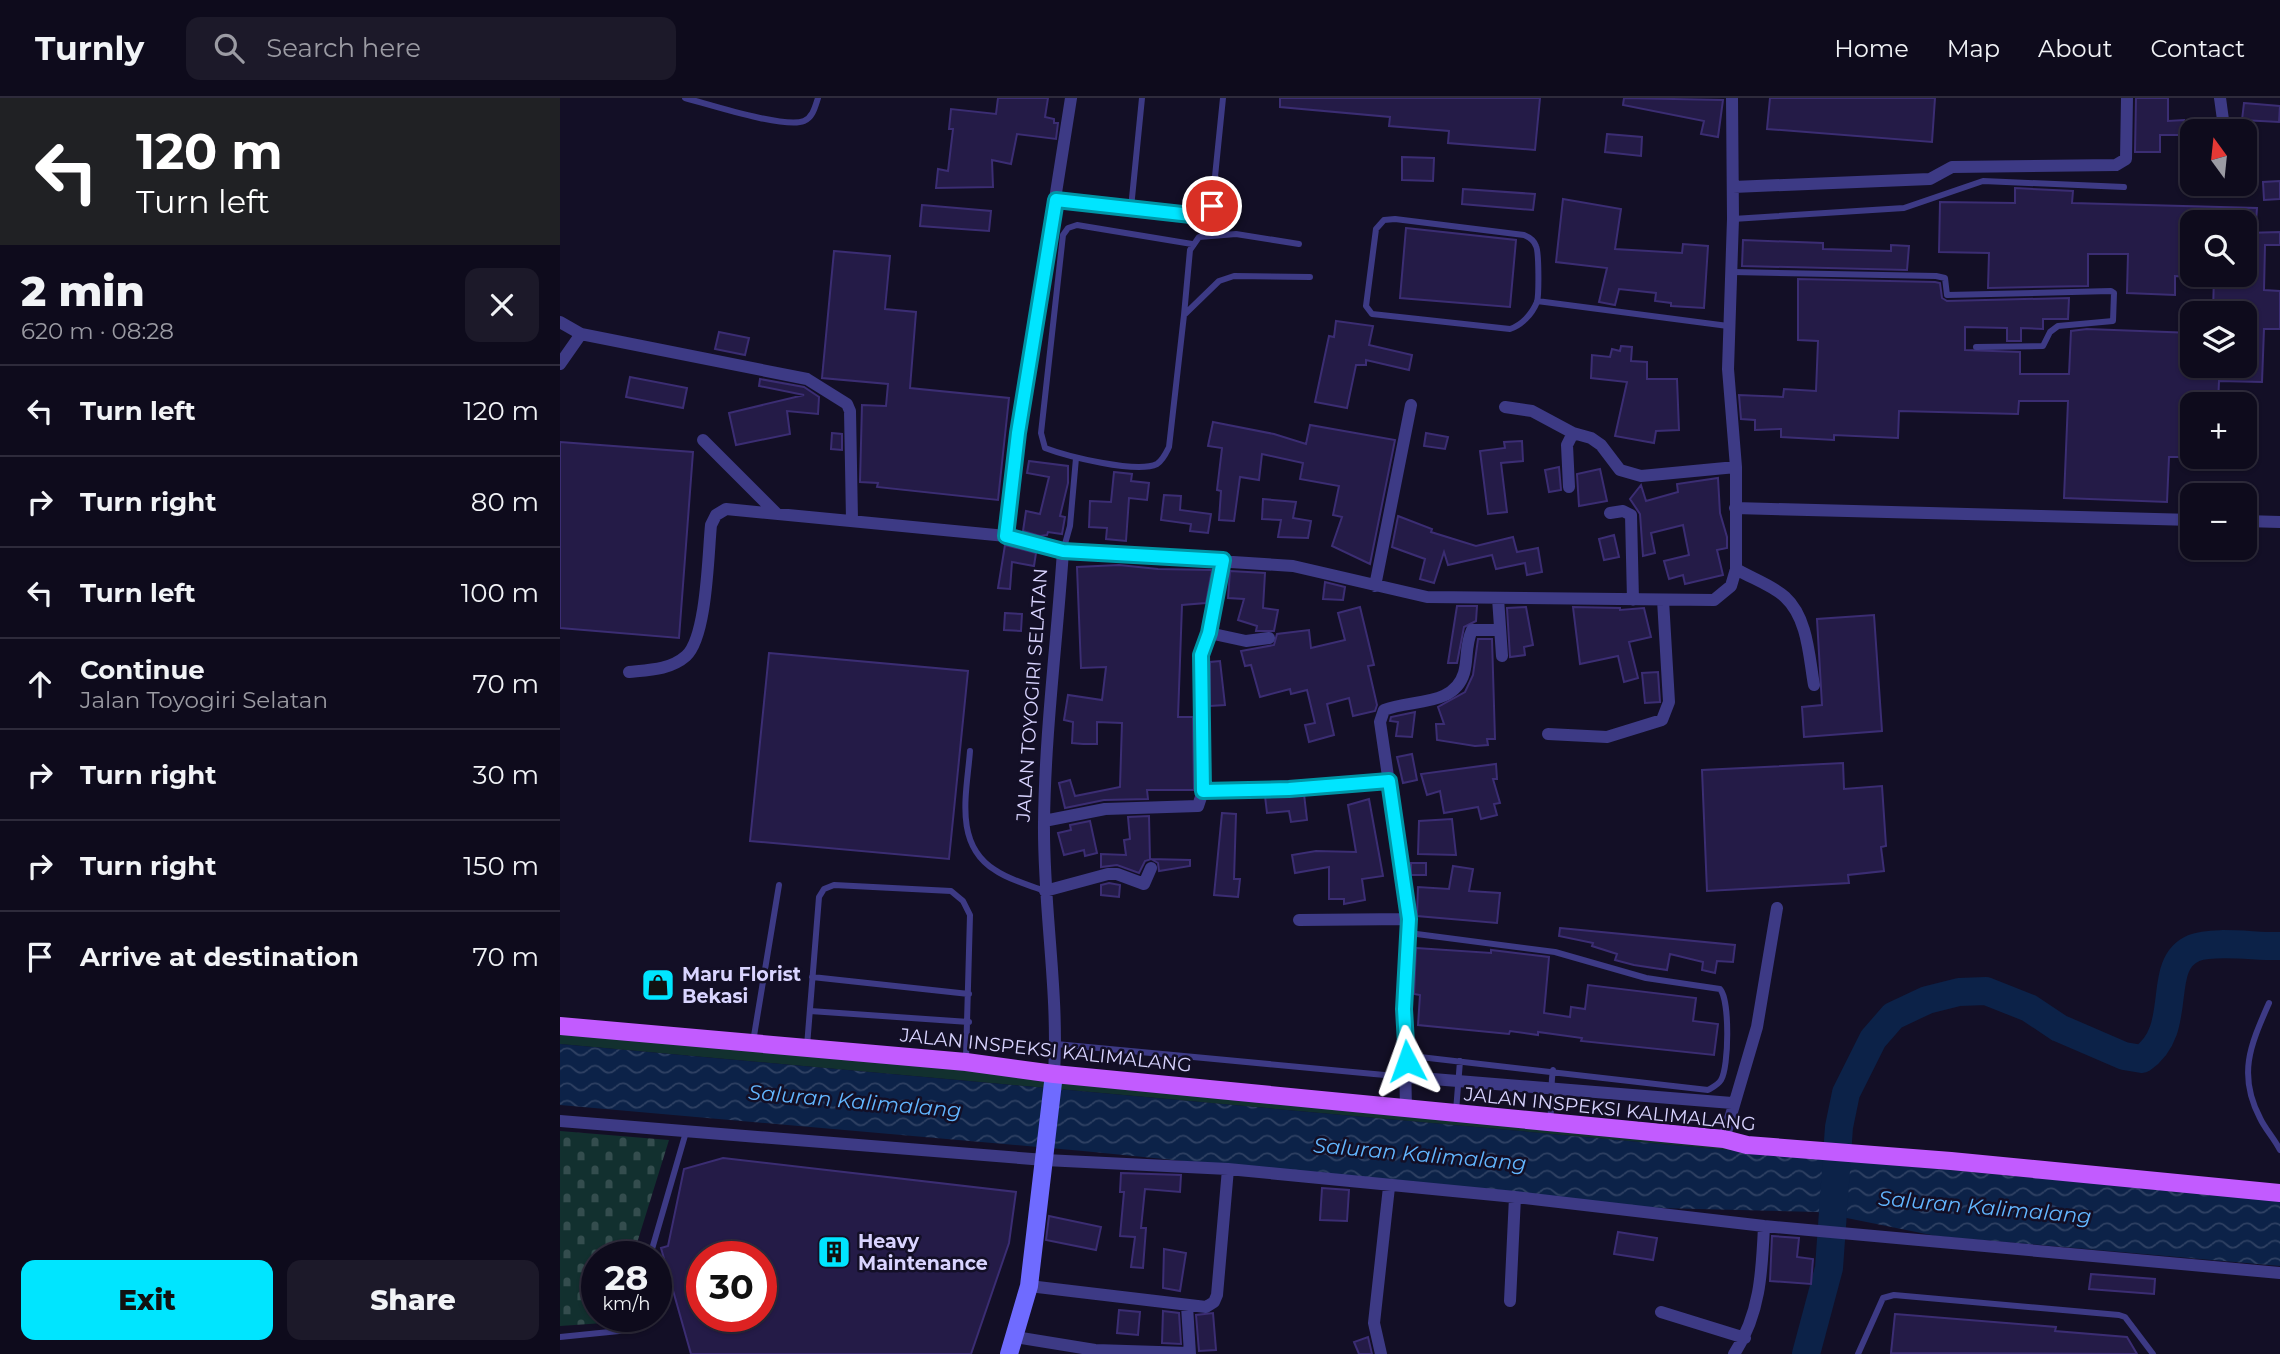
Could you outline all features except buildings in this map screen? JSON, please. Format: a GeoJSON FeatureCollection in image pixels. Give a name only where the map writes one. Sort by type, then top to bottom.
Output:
{"type":"FeatureCollection","features":[{"type":"Feature","properties":{"kind":"main road","name":"JALAN INSPEKSI KALIMALANG"},"geometry":{"type":"LineString","coordinates":[[560,1026],[966,1062],[1032,1071],[1053,1082],[1076,1074],[1724,1139],[1747,1145],[2280,1192]]}},
{"type":"Feature","properties":{"kind":"street"},"geometry":{"type":"LineString","coordinates":[[1006,536],[1018,433],[1071,98]]}},
{"type":"Feature","properties":{"kind":"street"},"geometry":{"type":"LineString","coordinates":[[1063,551],[1293,566],[1427,597],[1714,600],[1731,586],[1736,569],[1736,467],[1728,369],[1733,219],[1732,98]]}},
{"type":"Feature","properties":{"kind":"street"},"geometry":{"type":"LineString","coordinates":[[1732,187],[1930,178],[1952,167],[2116,165],[2126,159],[2127,98]]}},
{"type":"Feature","properties":{"kind":"street"},"geometry":{"type":"LineString","coordinates":[[2220,98],[2223,119]]}},
{"type":"Feature","properties":{"kind":"street"},"geometry":{"type":"LineString","coordinates":[[560,322],[581,334],[807,379],[847,404],[850,411],[852,520]]}},
{"type":"Feature","properties":{"kind":"street"},"geometry":{"type":"LineString","coordinates":[[560,364],[581,334]]}},
{"type":"Feature","properties":{"kind":"street"},"geometry":{"type":"LineString","coordinates":[[1375,586],[1411,405]]}},
{"type":"Feature","properties":{"kind":"street"},"geometry":{"type":"LineString","coordinates":[[1505,407],[1532,411],[1601,445],[1620,470],[1628,474],[1641,476],[1736,467]]}},
{"type":"Feature","properties":{"kind":"street"},"geometry":{"type":"LineString","coordinates":[[1569,486],[1567,445],[1573,433]]}},
{"type":"Feature","properties":{"kind":"street"},"geometry":{"type":"LineString","coordinates":[[703,440],[777,514]]}},
{"type":"Feature","properties":{"kind":"street"},"geometry":{"type":"LineString","coordinates":[[1735,508],[2180,520]]}},
{"type":"Feature","properties":{"kind":"street","name":"JALAN TOYOGIRI SELATAN"},"geometry":{"type":"LineString","coordinates":[[629,672],[662,669],[688,655],[699,630],[712,525],[716,515],[726,509],[1006,536],[1063,551],[1044,821],[1045,891],[1056,1044],[1029,1286],[1012,1345]]}},
{"type":"Feature","properties":{"kind":"street"},"geometry":{"type":"LineString","coordinates":[[1610,513],[1623,511],[1630,515],[1633,600]]}},
{"type":"Feature","properties":{"kind":"street"},"geometry":{"type":"LineString","coordinates":[[2257,521],[2280,522]]}},
{"type":"Feature","properties":{"kind":"street"},"geometry":{"type":"LineString","coordinates":[[1044,821],[1105,809],[1196,807],[1201,803],[1201,660],[1223,560]]}},
{"type":"Feature","properties":{"kind":"street"},"geometry":{"type":"LineString","coordinates":[[1736,569],[1785,597],[1796,612],[1804,630],[1814,685]]}},
{"type":"Feature","properties":{"kind":"street"},"geometry":{"type":"LineString","coordinates":[[1498,598],[1502,656]]}},
{"type":"Feature","properties":{"kind":"street"},"geometry":{"type":"LineString","coordinates":[[1548,734],[1608,737],[1662,720],[1670,702],[1663,600]]}},
{"type":"Feature","properties":{"kind":"street"},"geometry":{"type":"LineString","coordinates":[[1406,1109],[1408,1077],[1404,1009],[1409,919],[1380,722],[1384,710],[1398,704],[1436,700],[1459,687],[1465,670],[1466,646],[1472,630],[1500,630]]}},
{"type":"Feature","properties":{"kind":"street"},"geometry":{"type":"LineString","coordinates":[[1209,633],[1246,641],[1269,638]]}},
{"type":"Feature","properties":{"kind":"street"},"geometry":{"type":"LineString","coordinates":[[1203,791],[1289,789],[1389,781]]}},
{"type":"Feature","properties":{"kind":"street"},"geometry":{"type":"LineString","coordinates":[[1045,891],[1117,873],[1144,884],[1151,868]]}},
{"type":"Feature","properties":{"kind":"street"},"geometry":{"type":"LineString","coordinates":[[1724,1139],[1732,1104],[1757,1027],[1777,908]]}},
{"type":"Feature","properties":{"kind":"street"},"geometry":{"type":"LineString","coordinates":[[1299,919],[1409,919]]}},
{"type":"Feature","properties":{"kind":"street"},"geometry":{"type":"LineString","coordinates":[[1408,1077],[1732,1104]]}},
{"type":"Feature","properties":{"kind":"street"},"geometry":{"type":"LineString","coordinates":[[560,1121],[1045,1160],[1227,1170],[1515,1197],[1764,1226],[2280,1273]]}},
{"type":"Feature","properties":{"kind":"street"},"geometry":{"type":"LineString","coordinates":[[1029,1286],[1206,1307],[1214,1302],[1217,1295],[1227,1170]]}},
{"type":"Feature","properties":{"kind":"street"},"geometry":{"type":"LineString","coordinates":[[1381,1354],[1374,1323],[1390,1187]]}},
{"type":"Feature","properties":{"kind":"street"},"geometry":{"type":"LineString","coordinates":[[1510,1301],[1515,1197]]}},
{"type":"Feature","properties":{"kind":"street"},"geometry":{"type":"LineString","coordinates":[[1734,1354],[1745,1338],[1762,1283],[1764,1226]]}},
{"type":"Feature","properties":{"kind":"street"},"geometry":{"type":"LineString","coordinates":[[1012,1345],[1190,1354],[1187,1306]]}},
{"type":"Feature","properties":{"kind":"street"},"geometry":{"type":"LineString","coordinates":[[1661,1312],[1745,1338]]}},
{"type":"Feature","properties":{"kind":"lane"},"geometry":{"type":"LineString","coordinates":[[685,98],[786,123],[804,121],[813,113],[818,98]]}},
{"type":"Feature","properties":{"kind":"lane"},"geometry":{"type":"LineString","coordinates":[[1131,208],[1142,98]]}},
{"type":"Feature","properties":{"kind":"lane"},"geometry":{"type":"LineString","coordinates":[[1056,200],[1200,216],[1208,213],[1212,206],[1223,98]]}},
{"type":"Feature","properties":{"kind":"lane"},"geometry":{"type":"LineString","coordinates":[[1733,219],[1905,208],[1983,181],[2124,187]]}},
{"type":"Feature","properties":{"kind":"lane"},"geometry":{"type":"LineString","coordinates":[[1395,219],[1524,235],[1538,248],[1537,301],[1520,326],[1510,329],[1372,314],[1366,306],[1376,229],[1384,220],[1395,219]]}},
{"type":"Feature","properties":{"kind":"lane"},"geometry":{"type":"LineString","coordinates":[[1192,244],[1077,225],[1068,228],[1063,235],[1041,441],[1045,448],[1076,457],[1143,467],[1161,461],[1171,439],[1192,244],[1199,237],[1209,234],[1236,234],[1299,244]]}},
{"type":"Feature","properties":{"kind":"lane"},"geometry":{"type":"LineString","coordinates":[[1731,272],[1942,276],[1945,278],[1947,295],[2023,290],[2114,293],[2116,300],[2113,321],[2058,326],[2050,332],[2043,346],[1976,347]]}},
{"type":"Feature","properties":{"kind":"lane"},"geometry":{"type":"LineString","coordinates":[[1184,314],[1219,281],[1234,276],[1287,274],[1310,277]]}},
{"type":"Feature","properties":{"kind":"lane"},"geometry":{"type":"LineString","coordinates":[[1537,301],[1728,326]]}},
{"type":"Feature","properties":{"kind":"lane"},"geometry":{"type":"LineString","coordinates":[[1063,551],[1070,526],[1076,457]]}},
{"type":"Feature","properties":{"kind":"lane"},"geometry":{"type":"LineString","coordinates":[[970,751],[965,816],[969,843],[979,859],[997,872],[1045,891]]}},
{"type":"Feature","properties":{"kind":"lane"},"geometry":{"type":"LineString","coordinates":[[753,1044],[779,885]]}},
{"type":"Feature","properties":{"kind":"lane"},"geometry":{"type":"LineString","coordinates":[[807,1048],[819,897],[824,889],[834,885],[951,891],[962,901],[970,915],[966,1062]]}},
{"type":"Feature","properties":{"kind":"lane"},"geometry":{"type":"LineString","coordinates":[[1409,933],[1555,951],[1646,978],[1720,989],[1727,1001],[1726,1070],[1720,1083],[1708,1090],[1553,1070],[1419,1057]]}},
{"type":"Feature","properties":{"kind":"lane"},"geometry":{"type":"LineString","coordinates":[[812,977],[969,994]]}},
{"type":"Feature","properties":{"kind":"lane"},"geometry":{"type":"LineString","coordinates":[[2269,1003],[2247,1055],[2250,1091],[2260,1119],[2272,1133],[2280,1150]]}},
{"type":"Feature","properties":{"kind":"lane"},"geometry":{"type":"LineString","coordinates":[[810,1011],[969,1018]]}},
{"type":"Feature","properties":{"kind":"lane"},"geometry":{"type":"LineString","coordinates":[[1056,1044],[1408,1077]]}},
{"type":"Feature","properties":{"kind":"lane"},"geometry":{"type":"LineString","coordinates":[[1456,1113],[1460,1061]]}},
{"type":"Feature","properties":{"kind":"lane"},"geometry":{"type":"LineString","coordinates":[[1550,1121],[1555,1090],[1551,1083],[1553,1070]]}},
{"type":"Feature","properties":{"kind":"lane"},"geometry":{"type":"LineString","coordinates":[[654,1241],[686,1132]]}},
{"type":"Feature","properties":{"kind":"lane"},"geometry":{"type":"LineString","coordinates":[[1858,1354],[1883,1298],[1894,1295],[2119,1315],[2125,1317],[2153,1354]]}},
{"type":"Feature","properties":{"kind":"lane"},"geometry":{"type":"LineString","coordinates":[[560,1337],[609,1332]]}},
{"type":"Feature","properties":{"kind":"green space"},"geometry":{"type":"Polygon","coordinates":[[[560,1026],[753,1044],[1058,1082],[2280,1200],[560,1044],[560,1026]]]}},
{"type":"Feature","properties":{"kind":"green space"},"geometry":{"type":"Polygon","coordinates":[[[560,1131],[669,1140],[638,1241],[581,1241],[581,1325],[560,1326],[560,1131]]]}},
{"type":"Feature","properties":{"kind":"water","name":"Saluran Kalimalang"},"geometry":{"type":"Polygon","coordinates":[[[560,1044],[2280,1200],[2280,1266],[1936,1236],[1817,1212],[1658,1208],[1083,1151],[560,1105],[560,1044]]]}},
{"type":"Feature","properties":{"kind":"waterway"},"geometry":{"type":"LineString","coordinates":[[1806,1354],[1829,1268],[1839,1127],[1846,1093],[1873,1039],[1893,1016],[1927,1000],[1959,992],[1986,991],[2029,1008],[2059,1028],[2124,1056],[2142,1059],[2155,1046],[2163,1031],[2175,968],[2182,956],[2194,948],[2212,944],[2280,946]]}},
{"type":"Feature","properties":{"kind":"place","name":"Maru Florist Bekasi"},"geometry":{"type":"Point","coordinates":[658,985]}},
{"type":"Feature","properties":{"kind":"place","name":"Heavy Maintenance"},"geometry":{"type":"Point","coordinates":[834,1252]}},
{"type":"Feature","properties":{"kind":"route"},"geometry":{"type":"LineString","coordinates":[[1212,206],[1208,213],[1200,216],[1056,200],[1018,433],[1006,536],[1063,551],[1223,560],[1209,633],[1201,655],[1203,791],[1289,789],[1389,781],[1409,919],[1404,1009],[1407,1061]]}}]}
